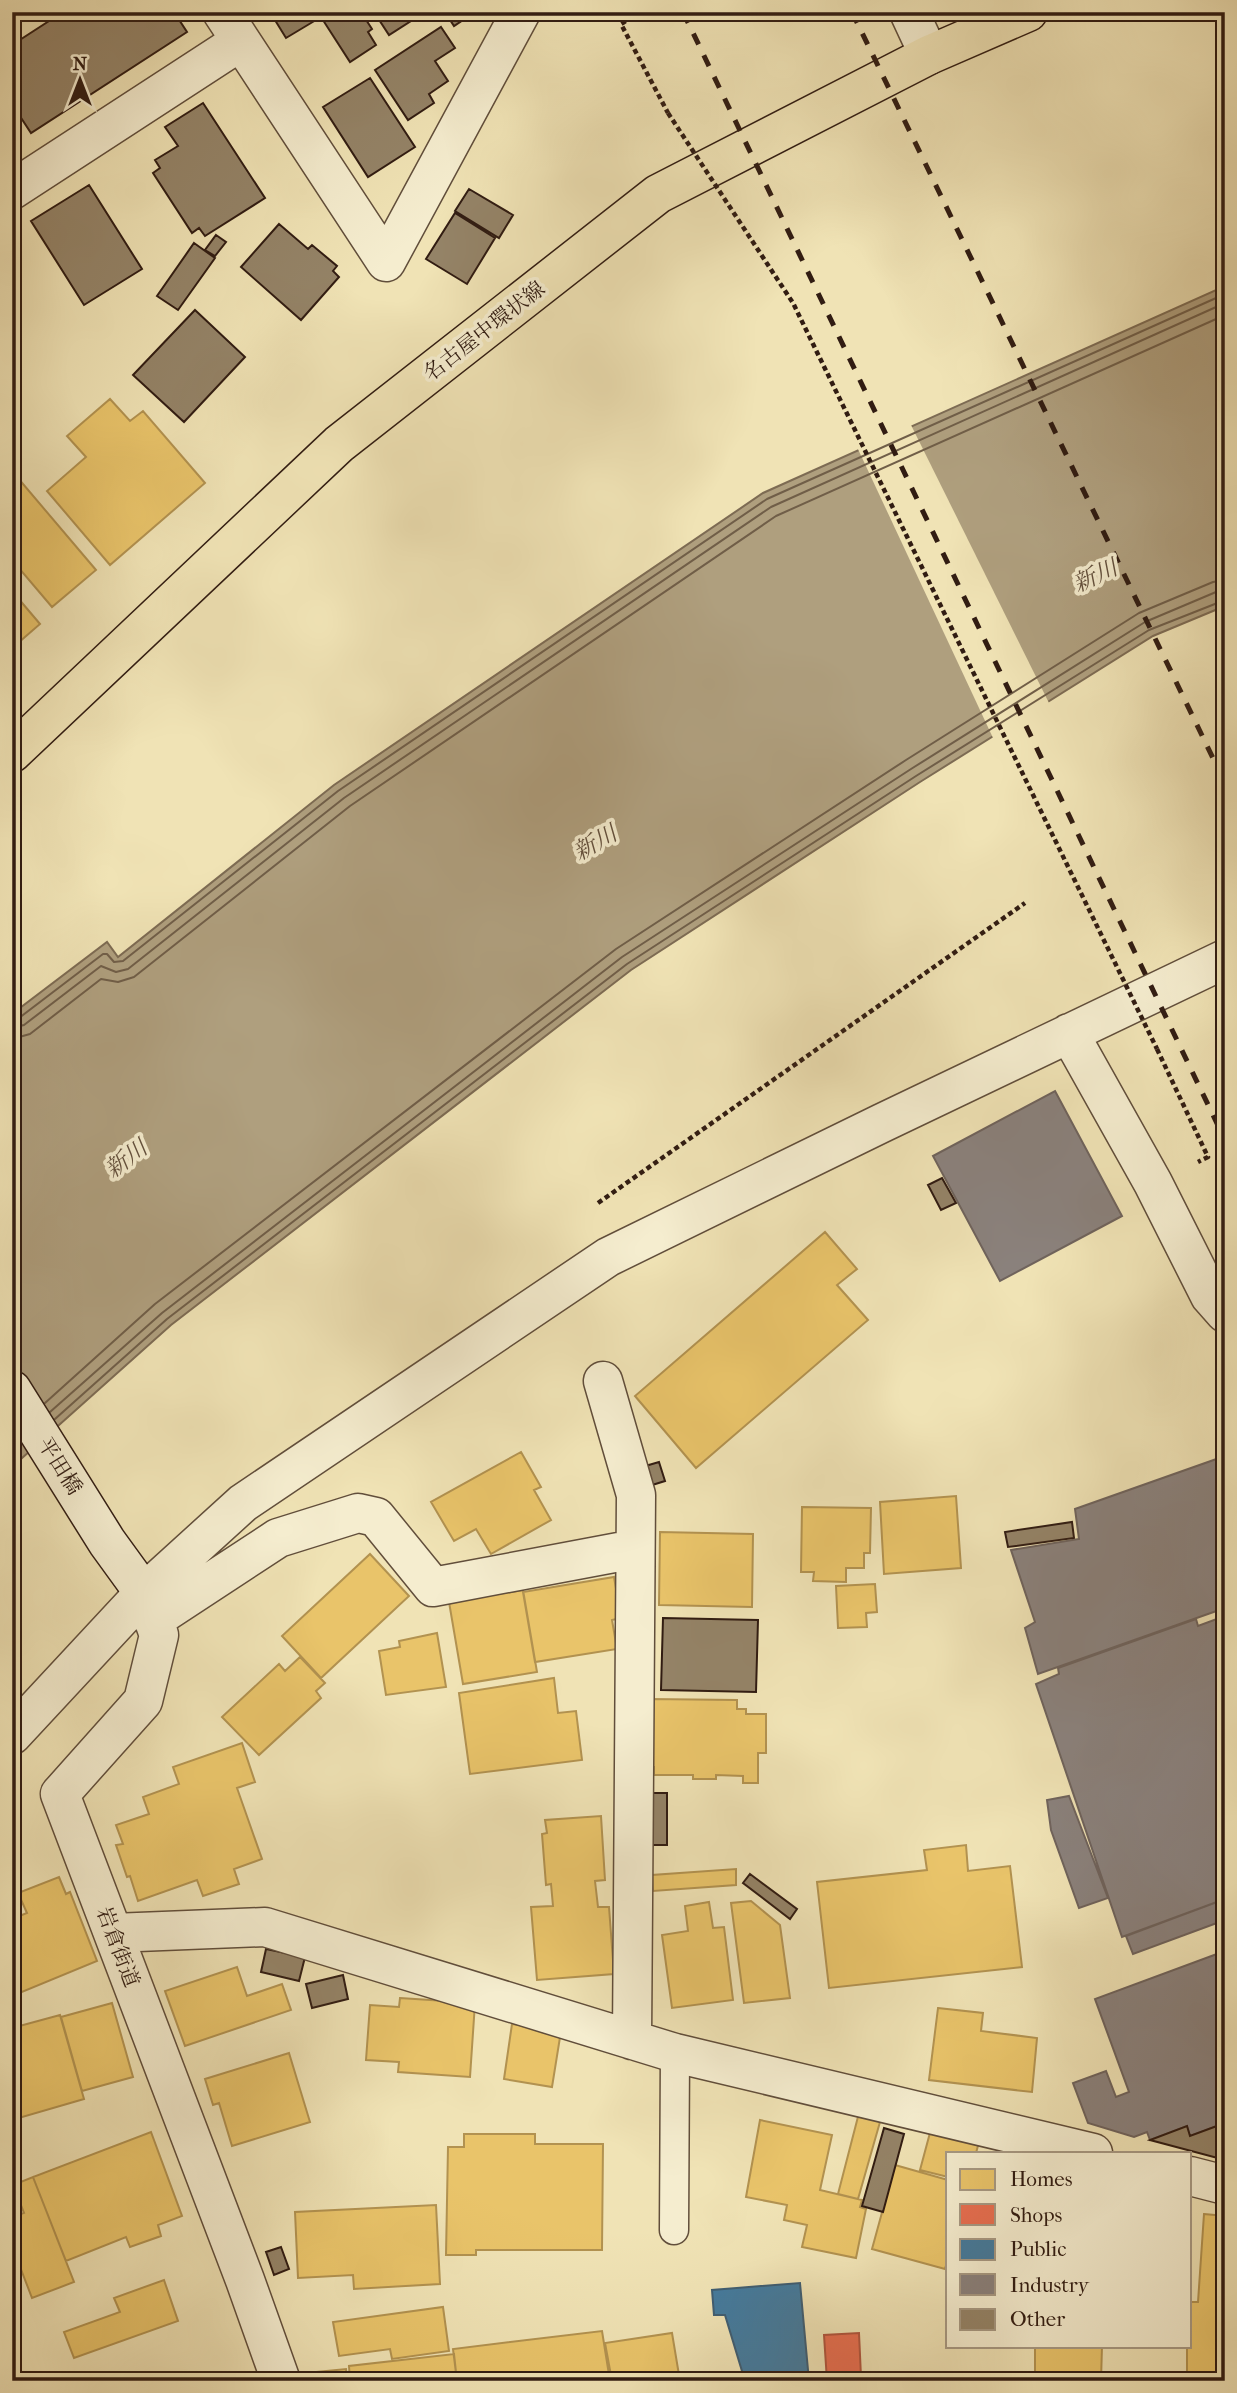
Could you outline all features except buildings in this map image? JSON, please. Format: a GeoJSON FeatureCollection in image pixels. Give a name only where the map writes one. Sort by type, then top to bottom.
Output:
{"type":"FeatureCollection","features":[{"type":"Feature","properties":{"kind":"main road","name":"名古屋中環状線"},"geometry":{"type":"LineString","coordinates":[[12,753],[340,444],[658,194],[929,55],[1028,12]]}},
{"type":"Feature","properties":{"kind":"street"},"geometry":{"type":"LineString","coordinates":[[12,190],[232,27],[386,262],[522,12]]}},
{"type":"Feature","properties":{"kind":"street"},"geometry":{"type":"LineString","coordinates":[[909,12],[929,55]]}},
{"type":"Feature","properties":{"kind":"street"},"geometry":{"type":"LineString","coordinates":[[12,1735],[148,1606],[243,1503],[608,1257],[1225,959]]}},
{"type":"Feature","properties":{"kind":"street"},"geometry":{"type":"LineString","coordinates":[[1069,1033],[1153,1183],[1210,1296],[1225,1313]]}},
{"type":"Feature","properties":{"kind":"street"},"geometry":{"type":"LineString","coordinates":[[603,1381],[636,1495],[632,2040]]}},
{"type":"Feature","properties":{"kind":"street","name":"平田橋"},"geometry":{"type":"LineString","coordinates":[[12,1390],[148,1606]]}},
{"type":"Feature","properties":{"kind":"street"},"geometry":{"type":"LineString","coordinates":[[148,1606],[278,1538],[358,1513],[376,1517],[433,1587],[635,1549]]}},
{"type":"Feature","properties":{"kind":"street","name":"岩倉街道"},"geometry":{"type":"LineString","coordinates":[[148,1606],[159,1635],[143,1701],[60,1794],[281,2381]]}},
{"type":"Feature","properties":{"kind":"street"},"geometry":{"type":"LineString","coordinates":[[113,1933],[265,1927],[675,2053],[1089,2152]]}},
{"type":"Feature","properties":{"kind":"street"},"geometry":{"type":"LineString","coordinates":[[1192,2177],[1225,2185]]}},
{"type":"Feature","properties":{"kind":"lane"},"geometry":{"type":"LineString","coordinates":[[674,2230],[675,2053]]}},
{"type":"Feature","properties":{"kind":"path"},"geometry":{"type":"LineString","coordinates":[[640,12],[621,24],[668,113],[793,303],[1208,1157]]}},
{"type":"Feature","properties":{"kind":"water","name":"新川"},"geometry":{"type":"Polygon","coordinates":[[[1225,286],[1225,606],[1153,636],[920,782],[631,970],[171,1325],[12,1467],[12,1014],[107,942],[118,957],[334,785],[763,493],[1225,286]]]}},
{"type":"Feature","properties":{"kind":"pier"},"geometry":{"type":"Polygon","coordinates":[[[910,423],[1050,705],[994,740],[857,447],[910,423]]]}},
{"type":"Feature","properties":{"kind":"railway"},"geometry":{"type":"LineString","coordinates":[[683,12],[1225,1140]]}},
{"type":"Feature","properties":{"kind":"railway"},"geometry":{"type":"LineString","coordinates":[[852,12],[1225,783]]}}]}
